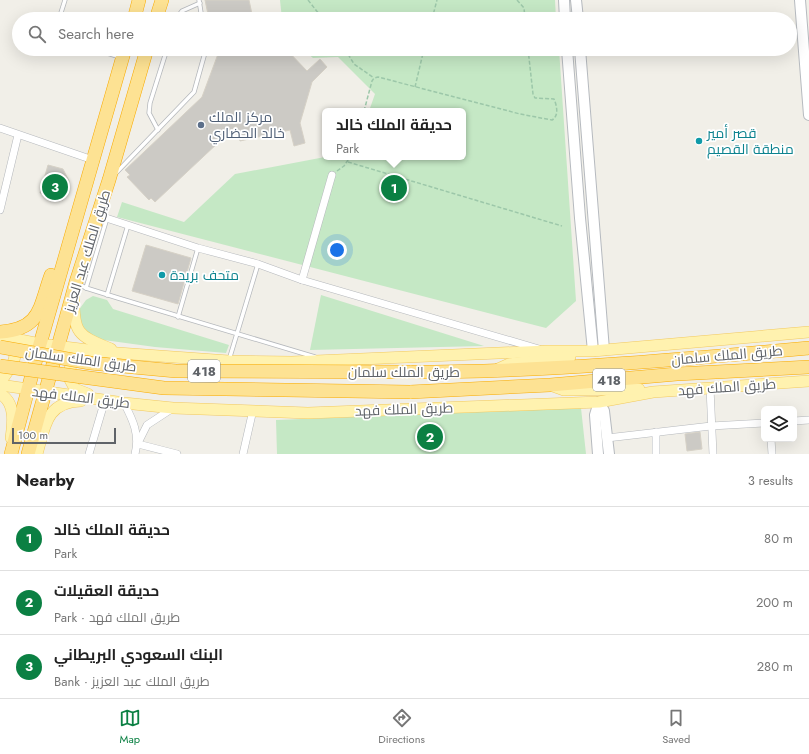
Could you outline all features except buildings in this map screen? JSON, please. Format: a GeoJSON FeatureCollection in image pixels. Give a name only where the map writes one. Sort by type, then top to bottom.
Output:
{"type":"FeatureCollection","features":[{"type":"Feature","properties":{"kind":"highway"},"geometry":{"type":"LineString","coordinates":[[136,12],[139,0]]}},
{"type":"Feature","properties":{"kind":"highway"},"geometry":{"type":"LineString","coordinates":[[158,12],[162,0]]}},
{"type":"Feature","properties":{"kind":"highway","name":"طريق الملك عبد العزيز"},"geometry":{"type":"LineString","coordinates":[[10,454],[40,344],[123,56]]}},
{"type":"Feature","properties":{"kind":"highway","name":"طريق الملك عبد العزيز"},"geometry":{"type":"LineString","coordinates":[[28,454],[46,392],[57,346],[102,216],[109,180],[145,56]]}},
{"type":"Feature","properties":{"kind":"highway"},"geometry":{"type":"LineString","coordinates":[[0,332],[22,328],[30,324],[39,312],[51,276],[74,226]]}},
{"type":"Feature","properties":{"kind":"highway","name":"طريق الملك سلمان"},"geometry":{"type":"LineString","coordinates":[[0,347],[90,363],[176,371],[410,372],[490,372],[605,366],[809,348]]}},
{"type":"Feature","properties":{"kind":"highway","name":"طريق الملك سلمان"},"geometry":{"type":"LineString","coordinates":[[0,366],[164,388],[410,392],[550,385],[677,374],[809,367]]}},
{"type":"Feature","properties":{"kind":"main road"},"geometry":{"type":"LineString","coordinates":[[79,285],[75,323],[80,333],[86,339],[122,353]]}},
{"type":"Feature","properties":{"kind":"main road"},"geometry":{"type":"LineString","coordinates":[[0,336],[40,344],[104,352],[229,361],[328,360],[599,350],[809,332]]}},
{"type":"Feature","properties":{"kind":"main road"},"geometry":{"type":"LineString","coordinates":[[775,335],[794,338],[809,338]]}},
{"type":"Feature","properties":{"kind":"main road"},"geometry":{"type":"LineString","coordinates":[[0,339],[13,348],[15,356],[13,364],[3,378],[0,377]]}},
{"type":"Feature","properties":{"kind":"main road"},"geometry":{"type":"LineString","coordinates":[[490,372],[509,364],[577,356],[599,350]]}},
{"type":"Feature","properties":{"kind":"main road"},"geometry":{"type":"LineString","coordinates":[[104,352],[84,353],[73,358],[68,376],[75,389],[105,400]]}},
{"type":"Feature","properties":{"kind":"main road"},"geometry":{"type":"LineString","coordinates":[[755,385],[767,380],[809,373]]}},
{"type":"Feature","properties":{"kind":"main road","name":"طريق الملك فهد"},"geometry":{"type":"LineString","coordinates":[[0,385],[124,403],[173,408],[308,413],[599,402],[653,392],[809,381]]}},
{"type":"Feature","properties":{"kind":"main road"},"geometry":{"type":"LineString","coordinates":[[550,385],[564,390],[638,389],[653,392]]}},
{"type":"Feature","properties":{"kind":"main road"},"geometry":{"type":"LineString","coordinates":[[0,394],[4,396],[11,407],[13,416],[10,454]]}},
{"type":"Feature","properties":{"kind":"main road"},"geometry":{"type":"LineString","coordinates":[[37,454],[46,420],[55,408],[70,401],[105,400]]}},
{"type":"Feature","properties":{"kind":"street"},"geometry":{"type":"LineString","coordinates":[[564,0],[565,12]]}},
{"type":"Feature","properties":{"kind":"street"},"geometry":{"type":"LineString","coordinates":[[576,0],[577,12]]}},
{"type":"Feature","properties":{"kind":"street"},"geometry":{"type":"LineString","coordinates":[[800,0],[809,114]]}},
{"type":"Feature","properties":{"kind":"street"},"geometry":{"type":"LineString","coordinates":[[568,56],[580,218],[599,350]]}},
{"type":"Feature","properties":{"kind":"street"},"geometry":{"type":"LineString","coordinates":[[580,56],[599,350]]}},
{"type":"Feature","properties":{"kind":"street"},"geometry":{"type":"LineString","coordinates":[[0,130],[93,160]]}},
{"type":"Feature","properties":{"kind":"street"},"geometry":{"type":"LineString","coordinates":[[0,210],[18,135]]}},
{"type":"Feature","properties":{"kind":"street"},"geometry":{"type":"LineString","coordinates":[[302,280],[332,175]]}},
{"type":"Feature","properties":{"kind":"street"},"geometry":{"type":"LineString","coordinates":[[102,216],[198,248],[258,264],[302,280],[547,351]]}},
{"type":"Feature","properties":{"kind":"street"},"geometry":{"type":"LineString","coordinates":[[710,388],[713,454]]}},
{"type":"Feature","properties":{"kind":"street"},"geometry":{"type":"LineString","coordinates":[[89,454],[105,400]]}},
{"type":"Feature","properties":{"kind":"street"},"geometry":{"type":"LineString","coordinates":[[599,402],[604,411],[609,454]]}},
{"type":"Feature","properties":{"kind":"street"},"geometry":{"type":"LineString","coordinates":[[598,454],[596,415],[599,402]]}},
{"type":"Feature","properties":{"kind":"street"},"geometry":{"type":"LineString","coordinates":[[124,403],[134,422],[138,444]]}},
{"type":"Feature","properties":{"kind":"street"},"geometry":{"type":"LineString","coordinates":[[135,454],[147,426],[173,408]]}},
{"type":"Feature","properties":{"kind":"street"},"geometry":{"type":"LineString","coordinates":[[243,454],[253,410]]}},
{"type":"Feature","properties":{"kind":"street"},"geometry":{"type":"LineString","coordinates":[[797,421],[809,420]]}},
{"type":"Feature","properties":{"kind":"street"},"geometry":{"type":"LineString","coordinates":[[607,438],[711,426],[761,423]]}},
{"type":"Feature","properties":{"kind":"street"},"geometry":{"type":"LineString","coordinates":[[656,432],[656,454]]}},
{"type":"Feature","properties":{"kind":"street"},"geometry":{"type":"LineString","coordinates":[[771,442],[772,454]]}},
{"type":"Feature","properties":{"kind":"street"},"geometry":{"type":"LineString","coordinates":[[138,444],[177,454]]}},
{"type":"Feature","properties":{"kind":"lane"},"geometry":{"type":"LineString","coordinates":[[61,12],[65,0]]}},
{"type":"Feature","properties":{"kind":"lane"},"geometry":{"type":"LineString","coordinates":[[181,12],[199,1],[201,12]]}},
{"type":"Feature","properties":{"kind":"lane"},"geometry":{"type":"LineString","coordinates":[[158,130],[150,113],[150,104],[165,56]]}},
{"type":"Feature","properties":{"kind":"lane"},"geometry":{"type":"LineString","coordinates":[[109,180],[194,92],[204,56]]}},
{"type":"Feature","properties":{"kind":"lane"},"geometry":{"type":"LineString","coordinates":[[107,295],[128,224]]}},
{"type":"Feature","properties":{"kind":"lane"},"geometry":{"type":"LineString","coordinates":[[178,317],[198,248]]}},
{"type":"Feature","properties":{"kind":"lane"},"geometry":{"type":"LineString","coordinates":[[229,361],[258,264]]}},
{"type":"Feature","properties":{"kind":"lane"},"geometry":{"type":"LineString","coordinates":[[79,285],[178,317],[328,360]]}},
{"type":"Feature","properties":{"kind":"path"},"geometry":{"type":"LineString","coordinates":[[308,0],[317,12]]}},
{"type":"Feature","properties":{"kind":"path"},"geometry":{"type":"LineString","coordinates":[[433,12],[436,0]]}},
{"type":"Feature","properties":{"kind":"path"},"geometry":{"type":"LineString","coordinates":[[517,0],[524,8],[524,12]]}},
{"type":"Feature","properties":{"kind":"path"},"geometry":{"type":"LineString","coordinates":[[349,56],[354,64],[374,78],[378,77],[520,114],[552,120],[556,116],[557,107],[554,99],[534,96],[529,56]]}},
{"type":"Feature","properties":{"kind":"path"},"geometry":{"type":"LineString","coordinates":[[415,87],[422,56]]}},
{"type":"Feature","properties":{"kind":"path"},"geometry":{"type":"LineString","coordinates":[[365,108],[374,78]]}},
{"type":"Feature","properties":{"kind":"path"},"geometry":{"type":"LineString","coordinates":[[332,175],[348,162],[562,226]]}},
{"type":"Feature","properties":{"kind":"green space"},"geometry":{"type":"Polygon","coordinates":[[[280,0],[555,0],[556,12],[281,12],[280,0]]]}},
{"type":"Feature","properties":{"kind":"green space"},"geometry":{"type":"Polygon","coordinates":[[[311,56],[559,56],[576,301],[546,328],[117,217],[122,202],[184,222],[235,174],[322,158],[322,160],[466,160],[466,108],[370,108],[375,94],[338,57],[313,58],[311,56]]]}},
{"type":"Feature","properties":{"kind":"green space"},"geometry":{"type":"Polygon","coordinates":[[[321,295],[484,346],[310,350],[321,295]]]}},
{"type":"Feature","properties":{"kind":"green space"},"geometry":{"type":"Polygon","coordinates":[[[93,296],[107,300],[113,309],[229,345],[226,353],[155,347],[89,338],[81,331],[78,311],[86,300],[93,296]]]}},
{"type":"Feature","properties":{"kind":"green space"},"geometry":{"type":"Polygon","coordinates":[[[581,408],[586,454],[277,454],[276,420],[581,408]]]}},
{"type":"Feature","properties":{"kind":"place","name":"مركز الملك خالد الحضاري"},"geometry":{"type":"Point","coordinates":[201,125]}},
{"type":"Feature","properties":{"kind":"place","name":"قصر أمير منطقة القصيم"},"geometry":{"type":"Point","coordinates":[699,141]}},
{"type":"Feature","properties":{"kind":"place","name":"البنك السعودي البريطاني"},"geometry":{"type":"Point","coordinates":[55,187]}},
{"type":"Feature","properties":{"kind":"place","name":"حديقة الملك خالد"},"geometry":{"type":"Point","coordinates":[394,188]}},
{"type":"Feature","properties":{"kind":"place","name":"متحف بريدة"},"geometry":{"type":"Point","coordinates":[162,275]}},
{"type":"Feature","properties":{"kind":"place","name":"حديقة العقيلات"},"geometry":{"type":"Point","coordinates":[430,437]}}]}
